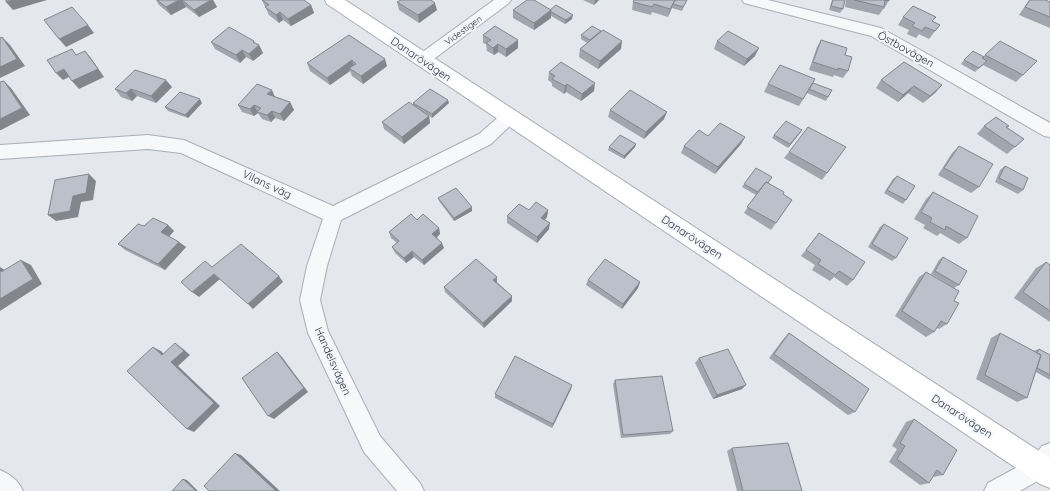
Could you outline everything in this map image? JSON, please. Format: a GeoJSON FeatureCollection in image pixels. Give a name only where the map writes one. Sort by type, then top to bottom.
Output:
{"type":"FeatureCollection","features":[{"type":"Feature","properties":{"kind":"street","name":"Danarövägen"},"geometry":{"type":"LineString","coordinates":[[333,0],[509,117],[1047,465]]}},
{"type":"Feature","properties":{"kind":"street","name":"Videstigen"},"geometry":{"type":"LineString","coordinates":[[422,60],[504,0]]}},
{"type":"Feature","properties":{"kind":"street","name":"Östbovägen"},"geometry":{"type":"LineString","coordinates":[[749,0],[876,32],[1050,131]]}},
{"type":"Feature","properties":{"kind":"street"},"geometry":{"type":"LineString","coordinates":[[333,215],[485,139],[509,117]]}},
{"type":"Feature","properties":{"kind":"street","name":"Vilans väg"},"geometry":{"type":"LineString","coordinates":[[0,152],[148,142],[184,147],[333,215]]}},
{"type":"Feature","properties":{"kind":"street","name":"Handelsvägen"},"geometry":{"type":"LineString","coordinates":[[333,215],[317,266],[310,300],[318,333],[372,444],[412,491]]}},
{"type":"Feature","properties":{"kind":"street"},"geometry":{"type":"LineString","coordinates":[[996,491],[1047,465]]}},
{"type":"Feature","properties":{"kind":"street"},"geometry":{"type":"LineString","coordinates":[[0,482],[11,491]]}},
{"type":"Feature","properties":{"kind":"building"},"geometry":{"type":"Polygon","coordinates":[[[157,0],[179,0],[166,7],[157,0]]]}},
{"type":"Feature","properties":{"kind":"building"},"geometry":{"type":"Polygon","coordinates":[[[182,0],[211,0],[194,10],[182,0]]]}},
{"type":"Feature","properties":{"kind":"building"},"geometry":{"type":"Polygon","coordinates":[[[262,0],[304,0],[311,5],[288,19],[280,12],[276,15],[265,7],[269,5],[262,0]]]}},
{"type":"Feature","properties":{"kind":"building"},"geometry":{"type":"Polygon","coordinates":[[[401,0],[431,0],[435,3],[418,15],[397,2],[401,0]]]}},
{"type":"Feature","properties":{"kind":"building"},"geometry":{"type":"Polygon","coordinates":[[[527,0],[534,0],[551,10],[534,23],[513,10],[527,0]]]}},
{"type":"Feature","properties":{"kind":"building"},"geometry":{"type":"Polygon","coordinates":[[[634,0],[675,0],[670,9],[654,4],[652,7],[633,2],[634,0]]]}},
{"type":"Feature","properties":{"kind":"building"},"geometry":{"type":"Polygon","coordinates":[[[675,0],[687,0],[683,7],[673,4],[675,0]]]}},
{"type":"Feature","properties":{"kind":"building"},"geometry":{"type":"Polygon","coordinates":[[[833,0],[845,0],[843,9],[831,6],[833,0]]]}},
{"type":"Feature","properties":{"kind":"building"},"geometry":{"type":"Polygon","coordinates":[[[854,0],[885,0],[884,7],[854,0]]]}},
{"type":"Feature","properties":{"kind":"building"},"geometry":{"type":"Polygon","coordinates":[[[1030,0],[1045,0],[1050,2],[1050,17],[1025,7],[1030,0]]]}},
{"type":"Feature","properties":{"kind":"building"},"geometry":{"type":"Polygon","coordinates":[[[556,5],[573,15],[566,20],[551,12],[550,10],[556,5]]]}},
{"type":"Feature","properties":{"kind":"building"},"geometry":{"type":"Polygon","coordinates":[[[913,6],[936,17],[932,21],[940,25],[935,31],[925,27],[922,31],[912,26],[915,23],[903,17],[913,6]]]}},
{"type":"Feature","properties":{"kind":"building"},"geometry":{"type":"Polygon","coordinates":[[[72,7],[88,25],[59,39],[44,20],[72,7]]]}},
{"type":"Feature","properties":{"kind":"building"},"geometry":{"type":"Polygon","coordinates":[[[495,26],[518,40],[506,49],[498,44],[493,48],[486,43],[491,40],[483,35],[495,26]]]}},
{"type":"Feature","properties":{"kind":"building"},"geometry":{"type":"Polygon","coordinates":[[[592,26],[601,31],[590,40],[581,35],[592,26]]]}},
{"type":"Feature","properties":{"kind":"building"},"geometry":{"type":"Polygon","coordinates":[[[229,27],[259,45],[249,54],[242,50],[236,55],[211,42],[229,27]]]}},
{"type":"Feature","properties":{"kind":"building"},"geometry":{"type":"Polygon","coordinates":[[[603,30],[622,41],[600,61],[580,49],[603,30]]]}},
{"type":"Feature","properties":{"kind":"building"},"geometry":{"type":"Polygon","coordinates":[[[728,31],[759,48],[747,59],[717,41],[728,31]]]}},
{"type":"Feature","properties":{"kind":"building"},"geometry":{"type":"Polygon","coordinates":[[[349,35],[385,59],[361,76],[349,68],[356,64],[352,60],[327,78],[307,63],[349,35]]]}},
{"type":"Feature","properties":{"kind":"building"},"geometry":{"type":"Polygon","coordinates":[[[2,37],[17,59],[0,67],[0,38],[2,37]]]}},
{"type":"Feature","properties":{"kind":"building"},"geometry":{"type":"Polygon","coordinates":[[[821,40],[847,48],[845,55],[852,57],[848,71],[838,68],[838,70],[813,62],[821,40]]]}},
{"type":"Feature","properties":{"kind":"building"},"geometry":{"type":"Polygon","coordinates":[[[1000,41],[1037,61],[1023,75],[985,55],[1000,41]]]}},
{"type":"Feature","properties":{"kind":"building"},"geometry":{"type":"Polygon","coordinates":[[[72,49],[76,55],[85,51],[98,69],[72,81],[64,69],[56,73],[47,60],[72,49]]]}},
{"type":"Feature","properties":{"kind":"building"},"geometry":{"type":"Polygon","coordinates":[[[973,51],[984,57],[982,58],[987,61],[979,68],[964,60],[973,51]]]}},
{"type":"Feature","properties":{"kind":"building"},"geometry":{"type":"Polygon","coordinates":[[[561,62],[595,83],[582,94],[567,84],[565,86],[552,79],[555,76],[549,72],[561,62]]]}},
{"type":"Feature","properties":{"kind":"building"},"geometry":{"type":"Polygon","coordinates":[[[904,62],[942,85],[930,96],[914,86],[903,95],[881,80],[904,62]]]}},
{"type":"Feature","properties":{"kind":"building"},"geometry":{"type":"Polygon","coordinates":[[[780,65],[815,79],[803,99],[768,84],[780,65]]]}},
{"type":"Feature","properties":{"kind":"building"},"geometry":{"type":"Polygon","coordinates":[[[135,70],[166,80],[151,96],[131,89],[126,93],[115,89],[135,70]]]}},
{"type":"Feature","properties":{"kind":"building"},"geometry":{"type":"Polygon","coordinates":[[[4,81],[22,108],[0,119],[0,82],[4,81]]]}},
{"type":"Feature","properties":{"kind":"building"},"geometry":{"type":"Polygon","coordinates":[[[813,83],[832,90],[828,97],[809,89],[813,83]]]}},
{"type":"Feature","properties":{"kind":"building"},"geometry":{"type":"Polygon","coordinates":[[[257,84],[272,90],[267,94],[290,102],[280,114],[272,111],[267,115],[257,112],[261,108],[254,105],[250,109],[238,105],[257,84]]]}},
{"type":"Feature","properties":{"kind":"building"},"geometry":{"type":"Polygon","coordinates":[[[430,89],[448,100],[432,114],[413,103],[430,89]]]}},
{"type":"Feature","properties":{"kind":"building"},"geometry":{"type":"Polygon","coordinates":[[[630,90],[667,112],[646,132],[610,110],[630,90]]]}},
{"type":"Feature","properties":{"kind":"building"},"geometry":{"type":"Polygon","coordinates":[[[180,92],[200,99],[185,115],[165,107],[180,92]]]}},
{"type":"Feature","properties":{"kind":"building"},"geometry":{"type":"Polygon","coordinates":[[[409,102],[429,116],[402,137],[382,122],[409,102]]]}},
{"type":"Feature","properties":{"kind":"building"},"geometry":{"type":"Polygon","coordinates":[[[996,117],[1009,126],[1006,127],[1024,139],[1015,147],[984,126],[996,117]]]}},
{"type":"Feature","properties":{"kind":"building"},"geometry":{"type":"Polygon","coordinates":[[[786,121],[802,130],[790,144],[774,135],[786,121]]]}},
{"type":"Feature","properties":{"kind":"building"},"geometry":{"type":"Polygon","coordinates":[[[720,123],[745,137],[718,167],[684,146],[699,130],[708,136],[720,123]]]}},
{"type":"Feature","properties":{"kind":"building"},"geometry":{"type":"Polygon","coordinates":[[[808,127],[846,147],[827,173],[789,152],[808,127]]]}},
{"type":"Feature","properties":{"kind":"building"},"geometry":{"type":"Polygon","coordinates":[[[620,135],[636,144],[624,156],[609,147],[620,135]]]}},
{"type":"Feature","properties":{"kind":"building"},"geometry":{"type":"Polygon","coordinates":[[[959,146],[993,164],[979,187],[944,168],[959,146]]]}},
{"type":"Feature","properties":{"kind":"building"},"geometry":{"type":"Polygon","coordinates":[[[1005,166],[1028,178],[1023,190],[999,178],[1005,166]]]}},
{"type":"Feature","properties":{"kind":"building"},"geometry":{"type":"Polygon","coordinates":[[[756,168],[772,177],[758,192],[744,184],[756,168]]]}},
{"type":"Feature","properties":{"kind":"building"},"geometry":{"type":"Polygon","coordinates":[[[89,174],[86,193],[73,196],[70,211],[48,215],[55,180],[89,174]]]}},
{"type":"Feature","properties":{"kind":"building"},"geometry":{"type":"Polygon","coordinates":[[[897,176],[915,186],[906,200],[887,190],[897,176]]]}},
{"type":"Feature","properties":{"kind":"building"},"geometry":{"type":"Polygon","coordinates":[[[766,182],[784,192],[783,194],[792,200],[776,223],[747,207],[766,182]]]}},
{"type":"Feature","properties":{"kind":"building"},"geometry":{"type":"Polygon","coordinates":[[[456,188],[472,207],[454,218],[438,198],[456,188]]]}},
{"type":"Feature","properties":{"kind":"building"},"geometry":{"type":"Polygon","coordinates":[[[933,192],[978,216],[967,238],[946,226],[945,230],[930,222],[932,218],[921,212],[933,192]]]}},
{"type":"Feature","properties":{"kind":"building"},"geometry":{"type":"Polygon","coordinates":[[[536,202],[548,210],[541,218],[550,223],[537,237],[507,216],[519,204],[529,210],[536,202]]]}},
{"type":"Feature","properties":{"kind":"building"},"geometry":{"type":"Polygon","coordinates":[[[411,214],[417,220],[423,214],[439,228],[432,234],[442,243],[422,260],[412,251],[404,258],[392,247],[399,241],[389,232],[411,214]]]}},
{"type":"Feature","properties":{"kind":"building"},"geometry":{"type":"Polygon","coordinates":[[[153,218],[168,225],[161,232],[179,242],[158,264],[118,244],[138,224],[144,226],[153,218]]]}},
{"type":"Feature","properties":{"kind":"building"},"geometry":{"type":"Polygon","coordinates":[[[884,224],[908,238],[896,258],[872,244],[884,224]]]}},
{"type":"Feature","properties":{"kind":"building"},"geometry":{"type":"Polygon","coordinates":[[[819,233],[865,262],[853,280],[839,271],[835,275],[818,264],[821,260],[806,250],[819,233]]]}},
{"type":"Feature","properties":{"kind":"building"},"geometry":{"type":"Polygon","coordinates":[[[241,244],[279,276],[248,304],[214,274],[192,292],[181,282],[205,261],[212,267],[241,244]]]}},
{"type":"Feature","properties":{"kind":"building"},"geometry":{"type":"Polygon","coordinates":[[[943,257],[967,271],[959,285],[935,271],[943,257]]]}},
{"type":"Feature","properties":{"kind":"building"},"geometry":{"type":"Polygon","coordinates":[[[476,259],[497,277],[493,280],[512,296],[483,323],[444,287],[476,259]]]}},
{"type":"Feature","properties":{"kind":"building"},"geometry":{"type":"Polygon","coordinates":[[[605,259],[640,282],[623,304],[588,280],[605,259]]]}},
{"type":"Feature","properties":{"kind":"building"},"geometry":{"type":"Polygon","coordinates":[[[21,260],[33,279],[0,299],[0,270],[1,272],[21,260]]]}},
{"type":"Feature","properties":{"kind":"building"},"geometry":{"type":"Polygon","coordinates":[[[1046,262],[1050,265],[1050,311],[1023,292],[1046,262]]]}},
{"type":"Feature","properties":{"kind":"building"},"geometry":{"type":"Polygon","coordinates":[[[926,272],[959,291],[954,301],[959,303],[947,324],[941,321],[934,332],[902,311],[926,272]]]}},
{"type":"Feature","properties":{"kind":"building"},"geometry":{"type":"Polygon","coordinates":[[[789,333],[869,389],[855,412],[774,354],[789,333]]]}},
{"type":"Feature","properties":{"kind":"building"},"geometry":{"type":"Polygon","coordinates":[[[1000,333],[1041,355],[1027,398],[985,375],[1000,333]]]}},
{"type":"Feature","properties":{"kind":"building"},"geometry":{"type":"Polygon","coordinates":[[[175,343],[184,351],[171,362],[214,403],[187,429],[127,371],[153,347],[162,355],[175,343]]]}},
{"type":"Feature","properties":{"kind":"building"},"geometry":{"type":"Polygon","coordinates":[[[728,349],[746,385],[717,395],[699,358],[728,349]]]}},
{"type":"Feature","properties":{"kind":"building"},"geometry":{"type":"Polygon","coordinates":[[[1039,349],[1050,355],[1050,375],[1037,368],[1041,355],[1037,353],[1039,349]]]}},
{"type":"Feature","properties":{"kind":"building"},"geometry":{"type":"Polygon","coordinates":[[[277,352],[304,388],[268,416],[242,378],[277,352]]]}},
{"type":"Feature","properties":{"kind":"building"},"geometry":{"type":"Polygon","coordinates":[[[515,356],[572,385],[553,424],[495,394],[515,356]]]}},
{"type":"Feature","properties":{"kind":"building"},"geometry":{"type":"Polygon","coordinates":[[[662,376],[673,431],[623,435],[615,380],[662,376]]]}},
{"type":"Feature","properties":{"kind":"building"},"geometry":{"type":"Polygon","coordinates":[[[914,419],[957,450],[943,475],[937,470],[929,483],[897,459],[905,446],[900,443],[914,419]]]}},
{"type":"Feature","properties":{"kind":"building"},"geometry":{"type":"Polygon","coordinates":[[[788,443],[802,491],[743,491],[732,448],[788,443]]]}},
{"type":"Feature","properties":{"kind":"building"},"geometry":{"type":"Polygon","coordinates":[[[235,453],[275,490],[209,491],[204,486],[235,453]]]}},
{"type":"Feature","properties":{"kind":"building"},"geometry":{"type":"Polygon","coordinates":[[[183,479],[196,491],[172,491],[183,479]]]}}]}
